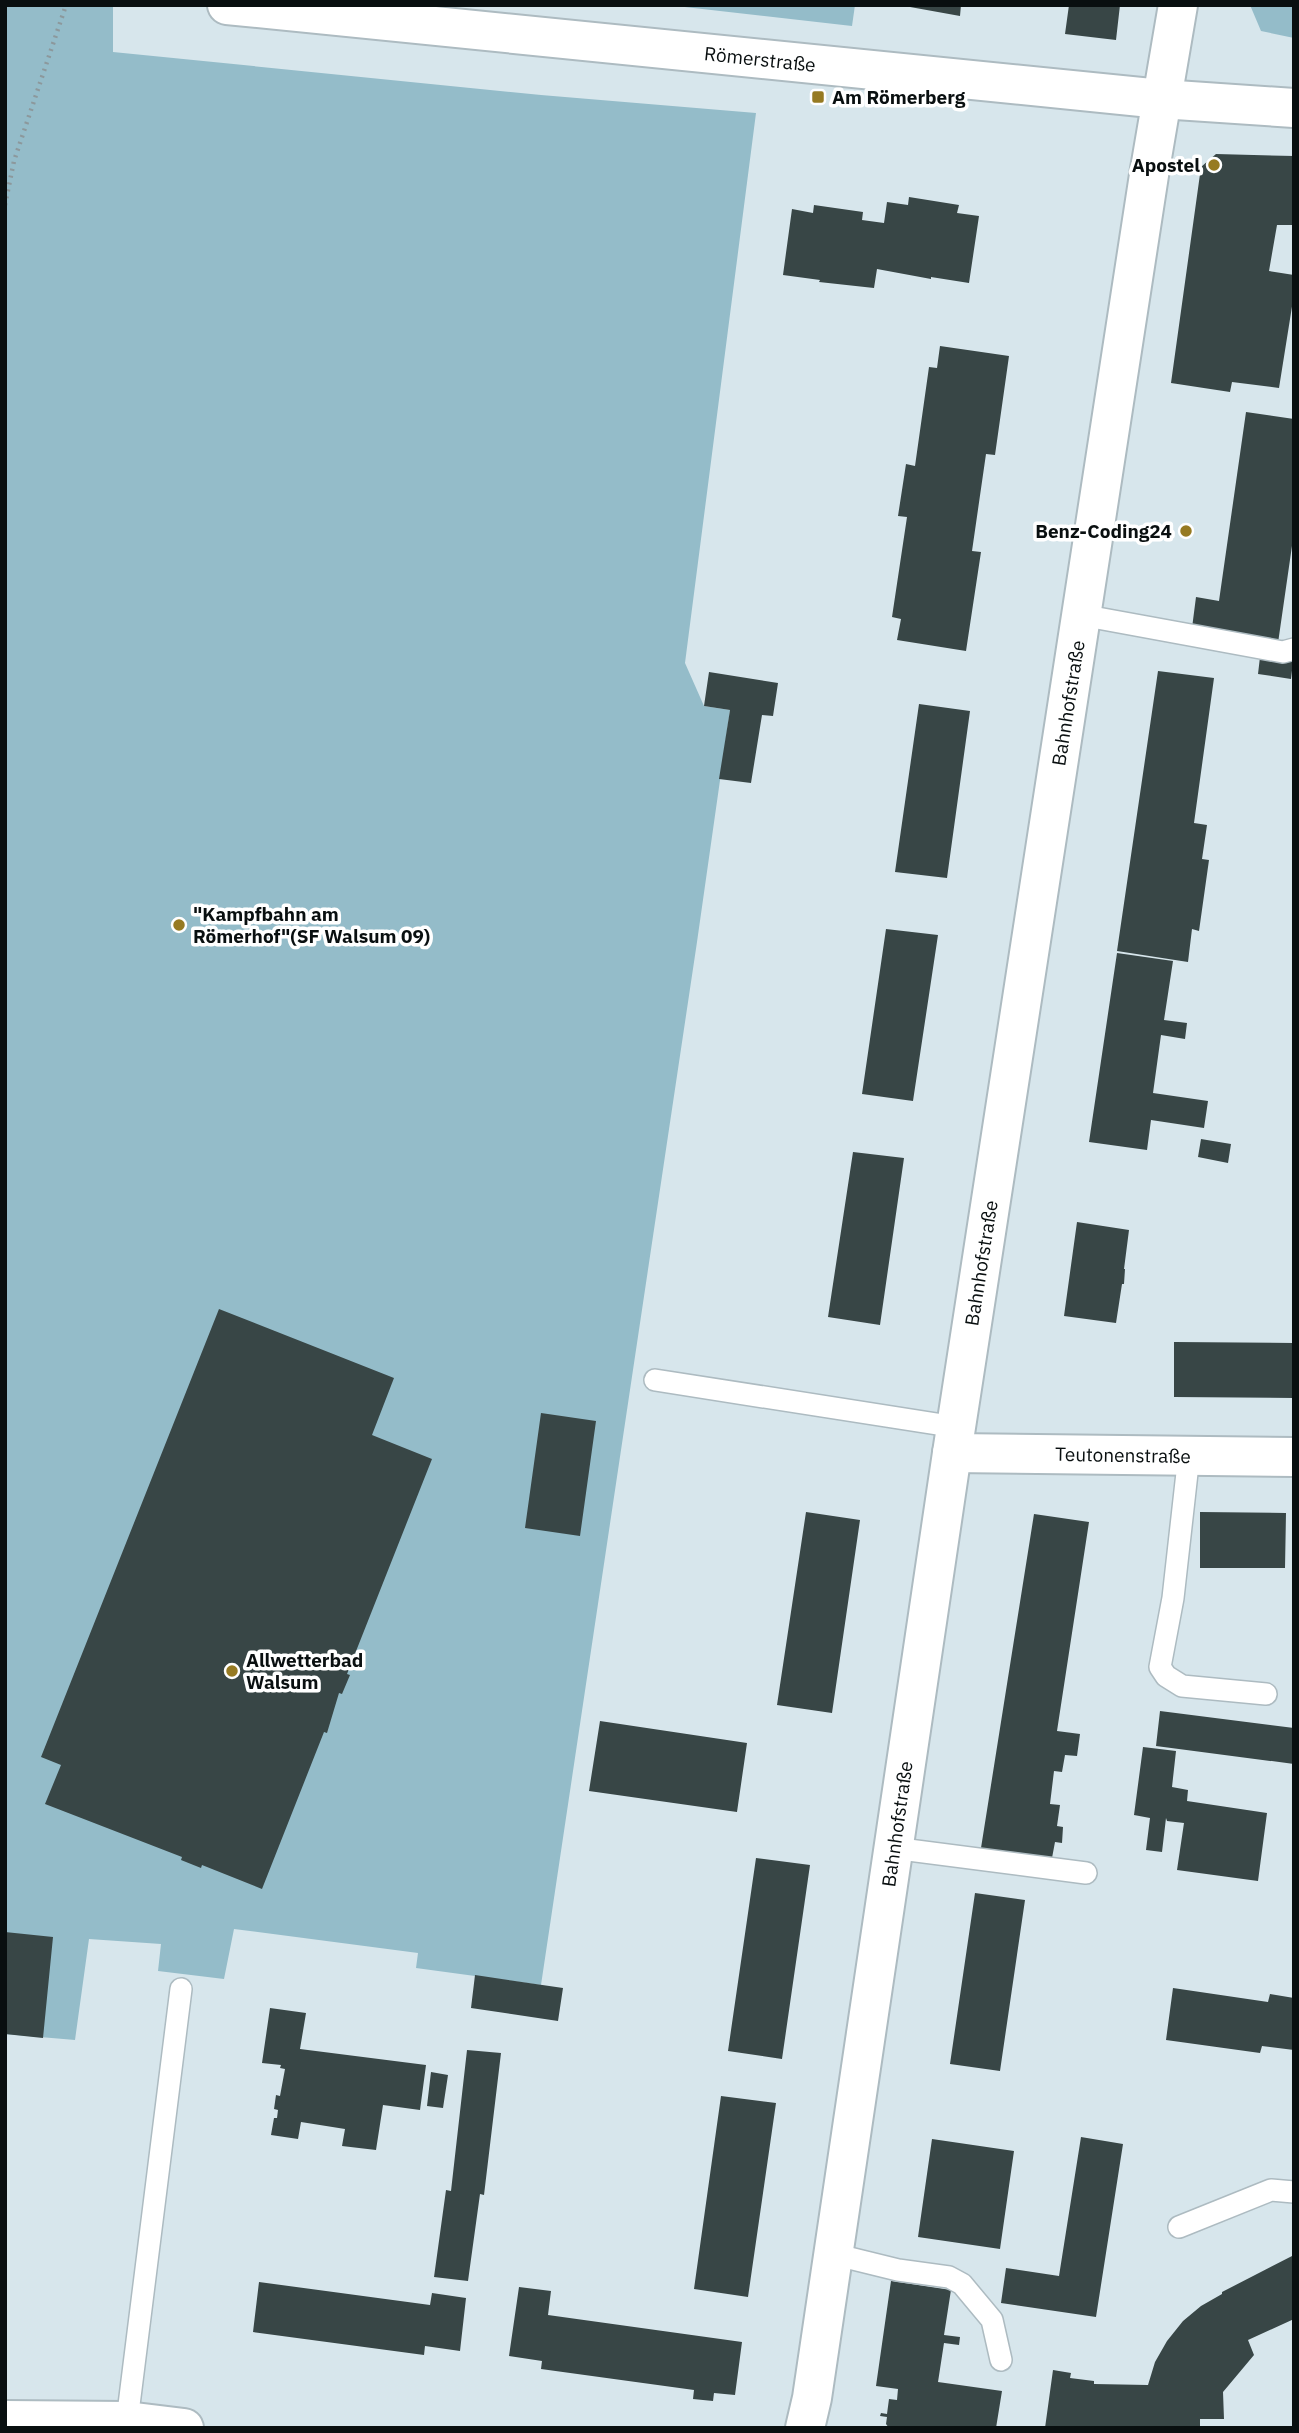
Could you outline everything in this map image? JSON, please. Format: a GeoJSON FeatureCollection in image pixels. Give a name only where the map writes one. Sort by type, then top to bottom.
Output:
{"type":"FeatureCollection","features":[{"type":"Feature","properties":{"kind":"street","name":"Römerstraße"},"geometry":{"type":"LineString","coordinates":[[227,5],[1161,99],[1294,108]]}},
{"type":"Feature","properties":{"kind":"street","name":"Bahnhofstraße"},"geometry":{"type":"LineString","coordinates":[[805,2428],[1081,615],[1178,5]]}},
{"type":"Feature","properties":{"kind":"street","name":"Teutonenstraße"},"geometry":{"type":"LineString","coordinates":[[954,1440],[1189,1455],[1294,1457]]}},
{"type":"Feature","properties":{"kind":"street"},"geometry":{"type":"LineString","coordinates":[[5,2420],[127,2421],[184,2428]]}},
{"type":"Feature","properties":{"kind":"lane"},"geometry":{"type":"LineString","coordinates":[[1081,615],[1283,652],[1294,649]]}},
{"type":"Feature","properties":{"kind":"lane"},"geometry":{"type":"LineString","coordinates":[[655,1380],[954,1440]]}},
{"type":"Feature","properties":{"kind":"lane"},"geometry":{"type":"LineString","coordinates":[[1189,1455],[1173,1598],[1160,1667],[1166,1676],[1182,1686],[1266,1694]]}},
{"type":"Feature","properties":{"kind":"lane"},"geometry":{"type":"LineString","coordinates":[[893,1848],[1086,1873]]}},
{"type":"Feature","properties":{"kind":"lane"},"geometry":{"type":"LineString","coordinates":[[127,2421],[181,1989]]}},
{"type":"Feature","properties":{"kind":"lane"},"geometry":{"type":"LineString","coordinates":[[1179,2227],[1271,2190],[1294,2192]]}},
{"type":"Feature","properties":{"kind":"lane"},"geometry":{"type":"LineString","coordinates":[[833,2254],[898,2270],[949,2277],[962,2284],[992,2320],[1000,2360]]}},
{"type":"Feature","properties":{"kind":"path"},"geometry":{"type":"LineString","coordinates":[[5,205],[14,161],[66,5]]}},
{"type":"Feature","properties":{"kind":"shaded area"},"geometry":{"type":"Polygon","coordinates":[[[5,5],[113,5],[113,52],[541,95],[756,113],[685,663],[704,706],[730,710],[541,1985],[416,1968],[418,1953],[234,1929],[224,1979],[158,1971],[161,1944],[89,1939],[75,2040],[5,2034],[5,5]]]}},
{"type":"Feature","properties":{"kind":"shaded area"},"geometry":{"type":"Polygon","coordinates":[[[667,5],[855,5],[852,26],[667,5]]]}},
{"type":"Feature","properties":{"kind":"shaded area"},"geometry":{"type":"Polygon","coordinates":[[[1250,5],[1294,5],[1294,38],[1261,31],[1250,5]]]}},
{"type":"Feature","properties":{"kind":"building"},"geometry":{"type":"Polygon","coordinates":[[[899,5],[961,5],[960,16],[899,5]]]}},
{"type":"Feature","properties":{"kind":"building"},"geometry":{"type":"Polygon","coordinates":[[[1069,5],[1120,5],[1116,40],[1065,34],[1069,5]]]}},
{"type":"Feature","properties":{"kind":"building"},"geometry":{"type":"Polygon","coordinates":[[[1216,154],[1294,156],[1294,225],[1277,225],[1269,271],[1294,275],[1294,294],[1279,388],[1232,382],[1230,392],[1171,383],[1201,167],[1216,154]]]}},
{"type":"Feature","properties":{"kind":"building"},"geometry":{"type":"Polygon","coordinates":[[[909,197],[959,205],[957,213],[979,216],[969,283],[877,269],[874,288],[783,275],[792,209],[813,213],[814,205],[863,212],[862,220],[884,223],[887,202],[908,205],[909,197]]]}},
{"type":"Feature","properties":{"kind":"building"},"geometry":{"type":"Polygon","coordinates":[[[940,346],[1009,356],[995,455],[986,454],[972,551],[981,552],[966,651],[897,640],[901,619],[892,617],[907,517],[898,516],[906,464],[915,466],[929,367],[937,368],[940,346]]]}},
{"type":"Feature","properties":{"kind":"building"},"geometry":{"type":"Polygon","coordinates":[[[1246,412],[1294,419],[1294,532],[1278,643],[1192,628],[1196,597],[1219,601],[1246,412]]]}},
{"type":"Feature","properties":{"kind":"building"},"geometry":{"type":"Polygon","coordinates":[[[1260,657],[1293,662],[1291,679],[1258,674],[1260,657]]]}},
{"type":"Feature","properties":{"kind":"building"},"geometry":{"type":"Polygon","coordinates":[[[1158,671],[1214,678],[1194,823],[1207,825],[1202,859],[1209,860],[1199,931],[1192,929],[1188,962],[1117,951],[1158,671]]]}},
{"type":"Feature","properties":{"kind":"building"},"geometry":{"type":"Polygon","coordinates":[[[709,672],[778,683],[773,716],[762,715],[751,783],[719,779],[730,710],[704,706],[709,672]]]}},
{"type":"Feature","properties":{"kind":"building"},"geometry":{"type":"Polygon","coordinates":[[[919,704],[970,711],[947,878],[895,872],[919,704]]]}},
{"type":"Feature","properties":{"kind":"building"},"geometry":{"type":"Polygon","coordinates":[[[886,929],[938,935],[913,1101],[862,1094],[886,929]]]}},
{"type":"Feature","properties":{"kind":"building"},"geometry":{"type":"Polygon","coordinates":[[[1117,953],[1173,961],[1164,1020],[1187,1023],[1185,1039],[1161,1035],[1153,1093],[1208,1101],[1204,1128],[1151,1120],[1147,1150],[1089,1142],[1117,953]]]}},
{"type":"Feature","properties":{"kind":"building"},"geometry":{"type":"Polygon","coordinates":[[[1201,1139],[1231,1144],[1228,1163],[1198,1157],[1201,1139]]]}},
{"type":"Feature","properties":{"kind":"building"},"geometry":{"type":"Polygon","coordinates":[[[853,1152],[904,1158],[880,1325],[828,1317],[853,1152]]]}},
{"type":"Feature","properties":{"kind":"building"},"geometry":{"type":"Polygon","coordinates":[[[1077,1222],[1129,1230],[1124,1284],[1116,1323],[1064,1316],[1077,1222]]]}},
{"type":"Feature","properties":{"kind":"building"},"geometry":{"type":"Polygon","coordinates":[[[219,1309],[394,1378],[372,1435],[432,1459],[347,1674],[350,1675],[342,1694],[339,1693],[327,1733],[324,1732],[262,1889],[202,1865],[201,1868],[181,1860],[182,1857],[45,1804],[61,1765],[41,1757],[219,1309]]]}},
{"type":"Feature","properties":{"kind":"building"},"geometry":{"type":"Polygon","coordinates":[[[1174,1342],[1294,1343],[1294,1398],[1174,1397],[1174,1342]]]}},
{"type":"Feature","properties":{"kind":"building"},"geometry":{"type":"Polygon","coordinates":[[[541,1413],[596,1421],[580,1536],[525,1528],[541,1413]]]}},
{"type":"Feature","properties":{"kind":"building"},"geometry":{"type":"Polygon","coordinates":[[[806,1512],[860,1520],[832,1713],[777,1705],[806,1512]]]}},
{"type":"Feature","properties":{"kind":"building"},"geometry":{"type":"Polygon","coordinates":[[[1200,1512],[1286,1513],[1285,1568],[1200,1568],[1200,1512]]]}},
{"type":"Feature","properties":{"kind":"building"},"geometry":{"type":"Polygon","coordinates":[[[1034,1514],[1089,1522],[1057,1731],[1080,1734],[1077,1756],[1065,1755],[1062,1772],[1054,1771],[1050,1804],[1060,1805],[1057,1826],[1063,1827],[1062,1843],[1055,1842],[1052,1858],[981,1848],[1034,1514]]]}},
{"type":"Feature","properties":{"kind":"building"},"geometry":{"type":"Polygon","coordinates":[[[1160,1711],[1294,1728],[1294,1764],[1156,1746],[1160,1711]]]}},
{"type":"Feature","properties":{"kind":"building"},"geometry":{"type":"Polygon","coordinates":[[[600,1721],[747,1743],[737,1812],[589,1791],[600,1721]]]}},
{"type":"Feature","properties":{"kind":"building"},"geometry":{"type":"Polygon","coordinates":[[[1143,1747],[1176,1751],[1172,1787],[1188,1790],[1187,1801],[1267,1813],[1258,1881],[1177,1870],[1184,1823],[1167,1821],[1166,1818],[1162,1852],[1146,1850],[1150,1818],[1134,1815],[1143,1747]]]}},
{"type":"Feature","properties":{"kind":"building"},"geometry":{"type":"Polygon","coordinates":[[[756,1858],[810,1865],[782,2059],[728,2051],[756,1858]]]}},
{"type":"Feature","properties":{"kind":"building"},"geometry":{"type":"Polygon","coordinates":[[[975,1893],[1025,1900],[1000,2071],[950,2064],[975,1893]]]}},
{"type":"Feature","properties":{"kind":"building"},"geometry":{"type":"Polygon","coordinates":[[[5,1932],[53,1937],[43,2038],[5,2034],[5,1932]]]}},
{"type":"Feature","properties":{"kind":"building"},"geometry":{"type":"Polygon","coordinates":[[[475,1975],[563,1988],[558,2021],[471,2008],[475,1975]]]}},
{"type":"Feature","properties":{"kind":"building"},"geometry":{"type":"Polygon","coordinates":[[[1173,1988],[1268,2002],[1270,1994],[1294,1998],[1294,2050],[1262,2046],[1260,2053],[1166,2040],[1173,1988]]]}},
{"type":"Feature","properties":{"kind":"building"},"geometry":{"type":"Polygon","coordinates":[[[270,2008],[306,2013],[300,2049],[426,2065],[420,2110],[383,2105],[376,2150],[342,2146],[345,2129],[301,2122],[298,2139],[271,2135],[278,2110],[274,2109],[276,2095],[280,2096],[285,2069],[280,2068],[281,2065],[262,2063],[270,2008]]]}},
{"type":"Feature","properties":{"kind":"building"},"geometry":{"type":"Polygon","coordinates":[[[467,2050],[501,2053],[484,2195],[480,2194],[468,2281],[434,2277],[446,2190],[451,2191],[467,2050]]]}},
{"type":"Feature","properties":{"kind":"building"},"geometry":{"type":"Polygon","coordinates":[[[431,2072],[448,2075],[443,2108],[427,2106],[431,2072]]]}},
{"type":"Feature","properties":{"kind":"building"},"geometry":{"type":"Polygon","coordinates":[[[721,2096],[776,2103],[748,2297],[694,2289],[721,2096]]]}},
{"type":"Feature","properties":{"kind":"building"},"geometry":{"type":"Polygon","coordinates":[[[1081,2137],[1123,2144],[1096,2317],[1001,2303],[1006,2268],[1059,2276],[1081,2137]]]}},
{"type":"Feature","properties":{"kind":"building"},"geometry":{"type":"Polygon","coordinates":[[[932,2139],[1014,2151],[1000,2249],[918,2237],[932,2139]]]}},
{"type":"Feature","properties":{"kind":"building"},"geometry":{"type":"Polygon","coordinates":[[[1294,2255],[1294,2319],[1248,2340],[1254,2355],[1223,2392],[1224,2419],[1200,2419],[1200,2428],[1045,2428],[1053,2370],[1071,2373],[1070,2378],[1094,2381],[1094,2384],[1148,2385],[1155,2362],[1183,2321],[1222,2292],[1294,2255]]]}},
{"type":"Feature","properties":{"kind":"building"},"geometry":{"type":"Polygon","coordinates":[[[891,2281],[951,2290],[944,2335],[960,2337],[959,2345],[944,2343],[938,2382],[1002,2391],[996,2428],[889,2428],[886,2424],[887,2417],[880,2416],[881,2413],[887,2414],[889,2399],[897,2400],[898,2389],[876,2386],[891,2281]]]}},
{"type":"Feature","properties":{"kind":"building"},"geometry":{"type":"Polygon","coordinates":[[[259,2282],[430,2305],[432,2293],[466,2298],[460,2351],[425,2346],[424,2355],[253,2332],[259,2282]]]}},
{"type":"Feature","properties":{"kind":"building"},"geometry":{"type":"Polygon","coordinates":[[[519,2287],[551,2291],[548,2315],[742,2342],[735,2395],[714,2393],[713,2401],[693,2399],[694,2390],[541,2369],[542,2361],[509,2356],[519,2287]]]}},
{"type":"Feature","properties":{"kind":"place","name":"Am Römerberg"},"geometry":{"type":"Point","coordinates":[818,97]}},
{"type":"Feature","properties":{"kind":"place","name":"Apostel"},"geometry":{"type":"Point","coordinates":[1214,165]}},
{"type":"Feature","properties":{"kind":"place","name":"Benz-Coding24"},"geometry":{"type":"Point","coordinates":[1186,531]}},
{"type":"Feature","properties":{"kind":"place","name":"\"Kampfbahn am Römerhof\"(SF Walsum 09)"},"geometry":{"type":"Point","coordinates":[179,925]}},
{"type":"Feature","properties":{"kind":"place","name":"Allwetterbad Walsum"},"geometry":{"type":"Point","coordinates":[232,1671]}}]}
